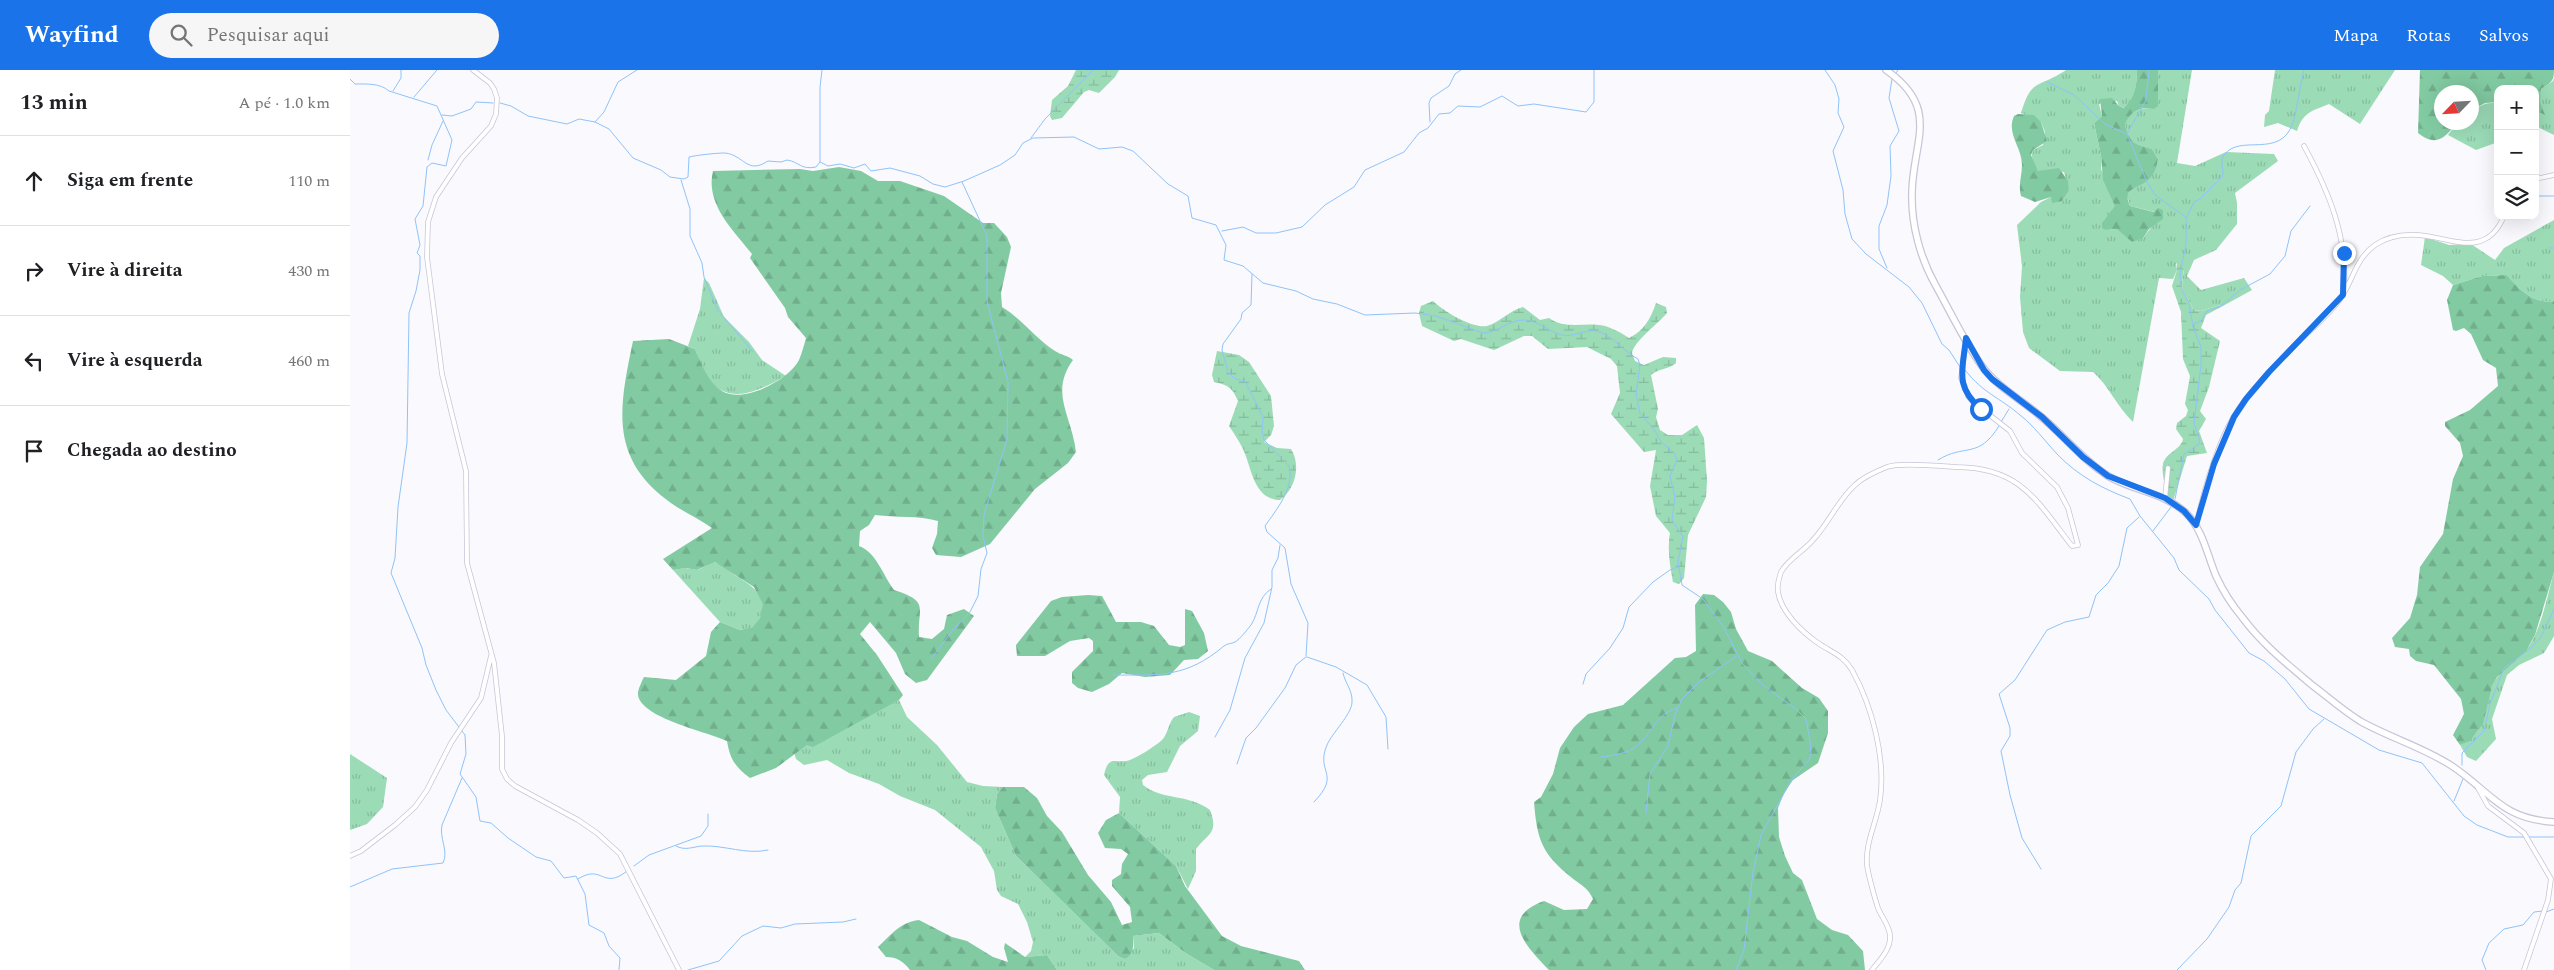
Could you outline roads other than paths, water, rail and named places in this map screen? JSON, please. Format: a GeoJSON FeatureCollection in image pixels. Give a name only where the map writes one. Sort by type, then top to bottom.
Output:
{"type":"FeatureCollection","features":[{"type":"Feature","properties":{"kind":"street"},"geometry":{"type":"LineString","coordinates":[[473,70],[490,83],[494,89],[497,98],[496,114],[484,135],[462,158],[436,197],[428,222],[427,257],[442,374],[466,471],[468,563],[492,654],[499,707],[504,774],[515,786],[552,804],[597,833],[620,854],[634,878],[679,970]]}},
{"type":"Feature","properties":{"kind":"street"},"geometry":{"type":"LineString","coordinates":[[1886,70],[1906,87],[1916,103],[1921,118],[1921,135],[1912,194],[1918,240],[1928,271],[1984,370],[1992,379],[2042,417],[2083,457],[2108,476],[2165,498],[2184,511],[2196,525],[2226,595],[2243,619],[2286,664],[2338,706],[2360,720],[2453,767],[2502,808],[2517,815],[2540,821],[2554,822]]}},
{"type":"Feature","properties":{"kind":"street"},"geometry":{"type":"LineString","coordinates":[[2304,146],[2324,185],[2336,217],[2344,253],[2343,295]]}},
{"type":"Feature","properties":{"kind":"street"},"geometry":{"type":"LineString","coordinates":[[2539,178],[2554,175]]}},
{"type":"Feature","properties":{"kind":"street"},"geometry":{"type":"LineString","coordinates":[[2196,525],[2214,464],[2234,417],[2246,399],[2269,372],[2343,295],[2356,264],[2362,256],[2375,245],[2386,240],[2420,235],[2455,243],[2478,242],[2495,232],[2502,220]]}},
{"type":"Feature","properties":{"kind":"street"},"geometry":{"type":"LineString","coordinates":[[1872,970],[1889,945],[1890,938],[1878,907],[1867,868],[1867,855],[1880,799],[1880,771],[1872,713],[1865,694],[1844,658],[1819,644],[1793,620],[1782,604],[1778,592],[1778,580],[1785,566],[1813,541],[1845,494],[1857,482],[1889,466],[1974,467],[1997,472],[2028,491],[2040,502],[2072,546],[2078,545],[2068,508],[2057,487],[2022,453],[2010,431],[1973,402],[1965,390],[1961,373],[1966,338]]}},
{"type":"Feature","properties":{"kind":"street"},"geometry":{"type":"LineString","coordinates":[[2165,498],[2168,468]]}},
{"type":"Feature","properties":{"kind":"street"},"geometry":{"type":"LineString","coordinates":[[350,856],[361,851],[396,825],[414,807],[427,790],[451,743],[481,698],[492,654]]}},
{"type":"Feature","properties":{"kind":"street"},"geometry":{"type":"LineString","coordinates":[[2478,788],[2488,806],[2524,833],[2552,879],[2548,900],[2524,970]]}},
{"type":"Feature","properties":{"kind":"waterway"},"geometry":{"type":"LineString","coordinates":[[393,91],[401,78],[401,70]]}},
{"type":"Feature","properties":{"kind":"waterway"},"geometry":{"type":"LineString","coordinates":[[414,97],[437,70]]}},
{"type":"Feature","properties":{"kind":"waterway"},"geometry":{"type":"LineString","coordinates":[[595,122],[604,112],[618,82],[637,70]]}},
{"type":"Feature","properties":{"kind":"waterway"},"geometry":{"type":"LineString","coordinates":[[500,103],[511,106],[528,116],[567,124],[579,119],[595,122],[609,129],[633,158],[661,170],[670,177],[684,179],[688,177],[689,157],[717,153],[731,154],[755,166],[768,161],[781,162],[787,160],[803,167],[811,168],[816,167],[820,162],[820,87],[822,70]]}},
{"type":"Feature","properties":{"kind":"waterway"},"geometry":{"type":"LineString","coordinates":[[1031,138],[1045,119],[1093,70]]}},
{"type":"Feature","properties":{"kind":"waterway"},"geometry":{"type":"LineString","coordinates":[[1430,122],[1429,103],[1431,98],[1449,86],[1455,74],[1461,70]]}},
{"type":"Feature","properties":{"kind":"waterway"},"geometry":{"type":"LineString","coordinates":[[1222,231],[1243,227],[1256,233],[1276,233],[1302,227],[1325,205],[1354,187],[1365,170],[1404,152],[1419,133],[1428,128],[1439,114],[1450,113],[1458,106],[1480,107],[1502,96],[1518,106],[1534,104],[1586,112],[1594,102],[1594,70]]}},
{"type":"Feature","properties":{"kind":"waterway"},"geometry":{"type":"LineString","coordinates":[[1825,70],[1835,85],[1839,99],[1838,113],[1844,127],[1833,151],[1843,190],[1845,214],[1852,239],[1866,254],[1909,287],[1922,303],[1942,344],[1949,350],[1960,367]]}},
{"type":"Feature","properties":{"kind":"waterway"},"geometry":{"type":"LineString","coordinates":[[2127,134],[2146,100],[2149,70]]}},
{"type":"Feature","properties":{"kind":"waterway"},"geometry":{"type":"LineString","coordinates":[[2175,499],[2184,454],[2198,445],[2200,441],[2194,423],[2201,365],[2201,347],[2193,327],[2189,303],[2182,290],[2180,274],[2186,244],[2186,219],[2194,202],[2200,199],[2222,177],[2223,158],[2231,149],[2240,146],[2270,144],[2279,141],[2287,134],[2293,123],[2304,70]]}},
{"type":"Feature","properties":{"kind":"waterway"},"geometry":{"type":"LineString","coordinates":[[350,79],[355,84],[377,85],[389,91],[437,106],[452,140],[446,166],[432,163],[427,167],[423,206],[415,219],[420,245],[417,253],[420,256],[420,270],[409,313],[407,443],[398,507],[395,558],[391,573],[422,648],[426,665],[436,690],[446,710],[465,735],[466,754],[460,774],[476,797],[480,821],[491,823],[508,838],[536,857],[551,861],[564,878],[576,876],[585,894],[589,925],[604,933],[609,946],[620,958],[619,970]]}},
{"type":"Feature","properties":{"kind":"waterway"},"geometry":{"type":"LineString","coordinates":[[1887,268],[1879,249],[1879,226],[1887,205],[1891,176],[1890,146],[1899,131],[1889,98],[1892,79]]}},
{"type":"Feature","properties":{"kind":"waterway"},"geometry":{"type":"LineString","coordinates":[[2047,82],[2074,95],[2105,124],[2127,134],[2147,182],[2155,195],[2187,218]]}},
{"type":"Feature","properties":{"kind":"waterway"},"geometry":{"type":"LineString","coordinates":[[442,115],[452,116],[471,109],[476,102],[493,103]]}},
{"type":"Feature","properties":{"kind":"waterway"},"geometry":{"type":"LineString","coordinates":[[428,160],[432,145],[443,121]]}},
{"type":"Feature","properties":{"kind":"waterway"},"geometry":{"type":"LineString","coordinates":[[820,162],[828,166],[840,164],[854,168],[865,164],[871,171],[890,168],[920,176],[933,184],[945,187],[1000,165],[1015,155],[1023,143],[1033,138],[1074,137],[1099,149],[1122,147],[1133,151],[1168,184],[1188,196],[1192,218],[1216,225],[1226,245],[1224,260],[1243,266],[1263,283],[1296,291],[1313,299],[1337,304],[1365,315],[1415,313],[1436,316],[1483,333],[1523,320],[1534,322],[1566,336],[1588,331],[1601,332],[1638,359],[1640,365],[1636,394],[1640,413],[1655,431],[1661,442],[1674,453],[1677,460],[1670,476],[1675,497],[1672,520],[1683,537],[1678,562],[1682,585],[1703,599],[1723,626],[1742,663],[1763,685],[1806,719],[1810,741],[1811,754],[1809,760],[1792,779],[1761,835],[1753,872],[1744,950],[1736,970]]}},
{"type":"Feature","properties":{"kind":"waterway"},"geometry":{"type":"LineString","coordinates":[[681,180],[690,209],[690,236],[702,263],[704,277],[717,309],[753,352]]}},
{"type":"Feature","properties":{"kind":"waterway"},"geometry":{"type":"LineString","coordinates":[[931,659],[952,631],[970,612],[978,596],[981,569],[987,553],[983,536],[984,515],[1007,439],[1008,382],[987,301],[987,236],[962,182]]}},
{"type":"Feature","properties":{"kind":"waterway"},"geometry":{"type":"LineString","coordinates":[[2539,196],[2554,196]]}},
{"type":"Feature","properties":{"kind":"waterway"},"geometry":{"type":"LineString","coordinates":[[2194,324],[2202,320],[2207,311],[2221,306],[2240,290],[2270,274],[2285,256],[2291,231],[2310,206]]}},
{"type":"Feature","properties":{"kind":"waterway"},"geometry":{"type":"LineString","coordinates":[[2549,248],[2554,248]]}},
{"type":"Feature","properties":{"kind":"waterway"},"geometry":{"type":"LineString","coordinates":[[1252,274],[1251,305],[1242,313],[1241,319],[1223,344],[1222,350],[1228,372],[1235,379],[1245,381],[1263,417],[1262,432],[1264,440],[1289,466],[1290,474],[1287,490],[1279,506],[1265,526],[1267,532],[1285,548],[1291,584],[1308,623],[1306,656]]}},
{"type":"Feature","properties":{"kind":"waterway"},"geometry":{"type":"LineString","coordinates":[[1965,370],[1985,390],[2025,419],[2073,469],[2110,491],[2130,499],[2140,516],[2174,558],[2179,570],[2209,599],[2215,610],[2249,653],[2264,661],[2285,679],[2309,709],[2379,750],[2422,763],[2464,816],[2477,825],[2508,837],[2554,837]]}},
{"type":"Feature","properties":{"kind":"waterway"},"geometry":{"type":"LineString","coordinates":[[2001,422],[2009,409]]}},
{"type":"Feature","properties":{"kind":"waterway"},"geometry":{"type":"LineString","coordinates":[[1938,460],[1956,452],[1978,447],[1991,437],[1999,426]]}},
{"type":"Feature","properties":{"kind":"waterway"},"geometry":{"type":"LineString","coordinates":[[2153,531],[2171,507]]}},
{"type":"Feature","properties":{"kind":"waterway"},"geometry":{"type":"LineString","coordinates":[[2041,869],[2022,838],[2010,795],[2001,751],[2010,736],[2010,728],[1999,694],[2015,680],[2047,630],[2065,622],[2089,617],[2096,595],[2108,583],[2119,566],[2127,528],[2139,517]]}},
{"type":"Feature","properties":{"kind":"waterway"},"geometry":{"type":"LineString","coordinates":[[1215,737],[1230,710],[1245,658],[1264,623],[1272,587],[1272,570],[1278,558],[1280,545]]}},
{"type":"Feature","properties":{"kind":"waterway"},"geometry":{"type":"LineString","coordinates":[[1583,684],[1586,674],[1610,648],[1623,628],[1629,607],[1653,582],[1670,570],[1678,567]]}},
{"type":"Feature","properties":{"kind":"waterway"},"geometry":{"type":"LineString","coordinates":[[1113,675],[1159,674],[1185,669],[1197,664],[1225,645],[1235,642],[1241,637],[1254,620],[1263,597],[1271,589]]}},
{"type":"Feature","properties":{"kind":"waterway"},"geometry":{"type":"LineString","coordinates":[[2462,765],[2462,753],[2484,731],[2490,704],[2504,668],[2530,649],[2541,637],[2554,609]]}},
{"type":"Feature","properties":{"kind":"waterway"},"geometry":{"type":"LineString","coordinates":[[1646,813],[1650,774],[1668,746],[1675,715],[1682,699],[1700,681],[1737,656]]}},
{"type":"Feature","properties":{"kind":"waterway"},"geometry":{"type":"LineString","coordinates":[[1237,764],[1246,738],[1256,728],[1285,688],[1296,665],[1306,657]]}},
{"type":"Feature","properties":{"kind":"waterway"},"geometry":{"type":"LineString","coordinates":[[1307,657],[1336,667],[1367,685],[1386,717],[1388,749]]}},
{"type":"Feature","properties":{"kind":"waterway"},"geometry":{"type":"LineString","coordinates":[[1314,802],[1326,785],[1324,754],[1327,745],[1351,707],[1351,694],[1343,673]]}},
{"type":"Feature","properties":{"kind":"waterway"},"geometry":{"type":"LineString","coordinates":[[1601,757],[1621,754],[1634,748],[1664,714],[1677,708]]}},
{"type":"Feature","properties":{"kind":"waterway"},"geometry":{"type":"LineString","coordinates":[[2177,970],[2207,939],[2229,907],[2235,890],[2241,883],[2251,836],[2281,806],[2296,752],[2313,729],[2324,719]]}},
{"type":"Feature","properties":{"kind":"waterway"},"geometry":{"type":"LineString","coordinates":[[350,887],[392,869],[443,863],[445,854],[441,830],[442,825],[462,778]]}},
{"type":"Feature","properties":{"kind":"waterway"},"geometry":{"type":"LineString","coordinates":[[2454,801],[2463,779]]}},
{"type":"Feature","properties":{"kind":"waterway"},"geometry":{"type":"LineString","coordinates":[[634,866],[649,855],[701,836],[708,826],[708,814]]}},
{"type":"Feature","properties":{"kind":"waterway"},"geometry":{"type":"LineString","coordinates":[[676,846],[686,848],[711,846],[752,851],[768,850]]}},
{"type":"Feature","properties":{"kind":"waterway"},"geometry":{"type":"LineString","coordinates":[[578,879],[593,874],[612,878],[627,871]]}},
{"type":"Feature","properties":{"kind":"waterway"},"geometry":{"type":"LineString","coordinates":[[2546,912],[2554,909]]}},
{"type":"Feature","properties":{"kind":"waterway"},"geometry":{"type":"LineString","coordinates":[[2486,970],[2482,960],[2489,943],[2504,929],[2523,925],[2534,912],[2543,911]]}},
{"type":"Feature","properties":{"kind":"waterway"},"geometry":{"type":"LineString","coordinates":[[688,970],[719,961],[742,936],[763,926],[781,928],[795,924],[843,922],[856,919]]}}]}
